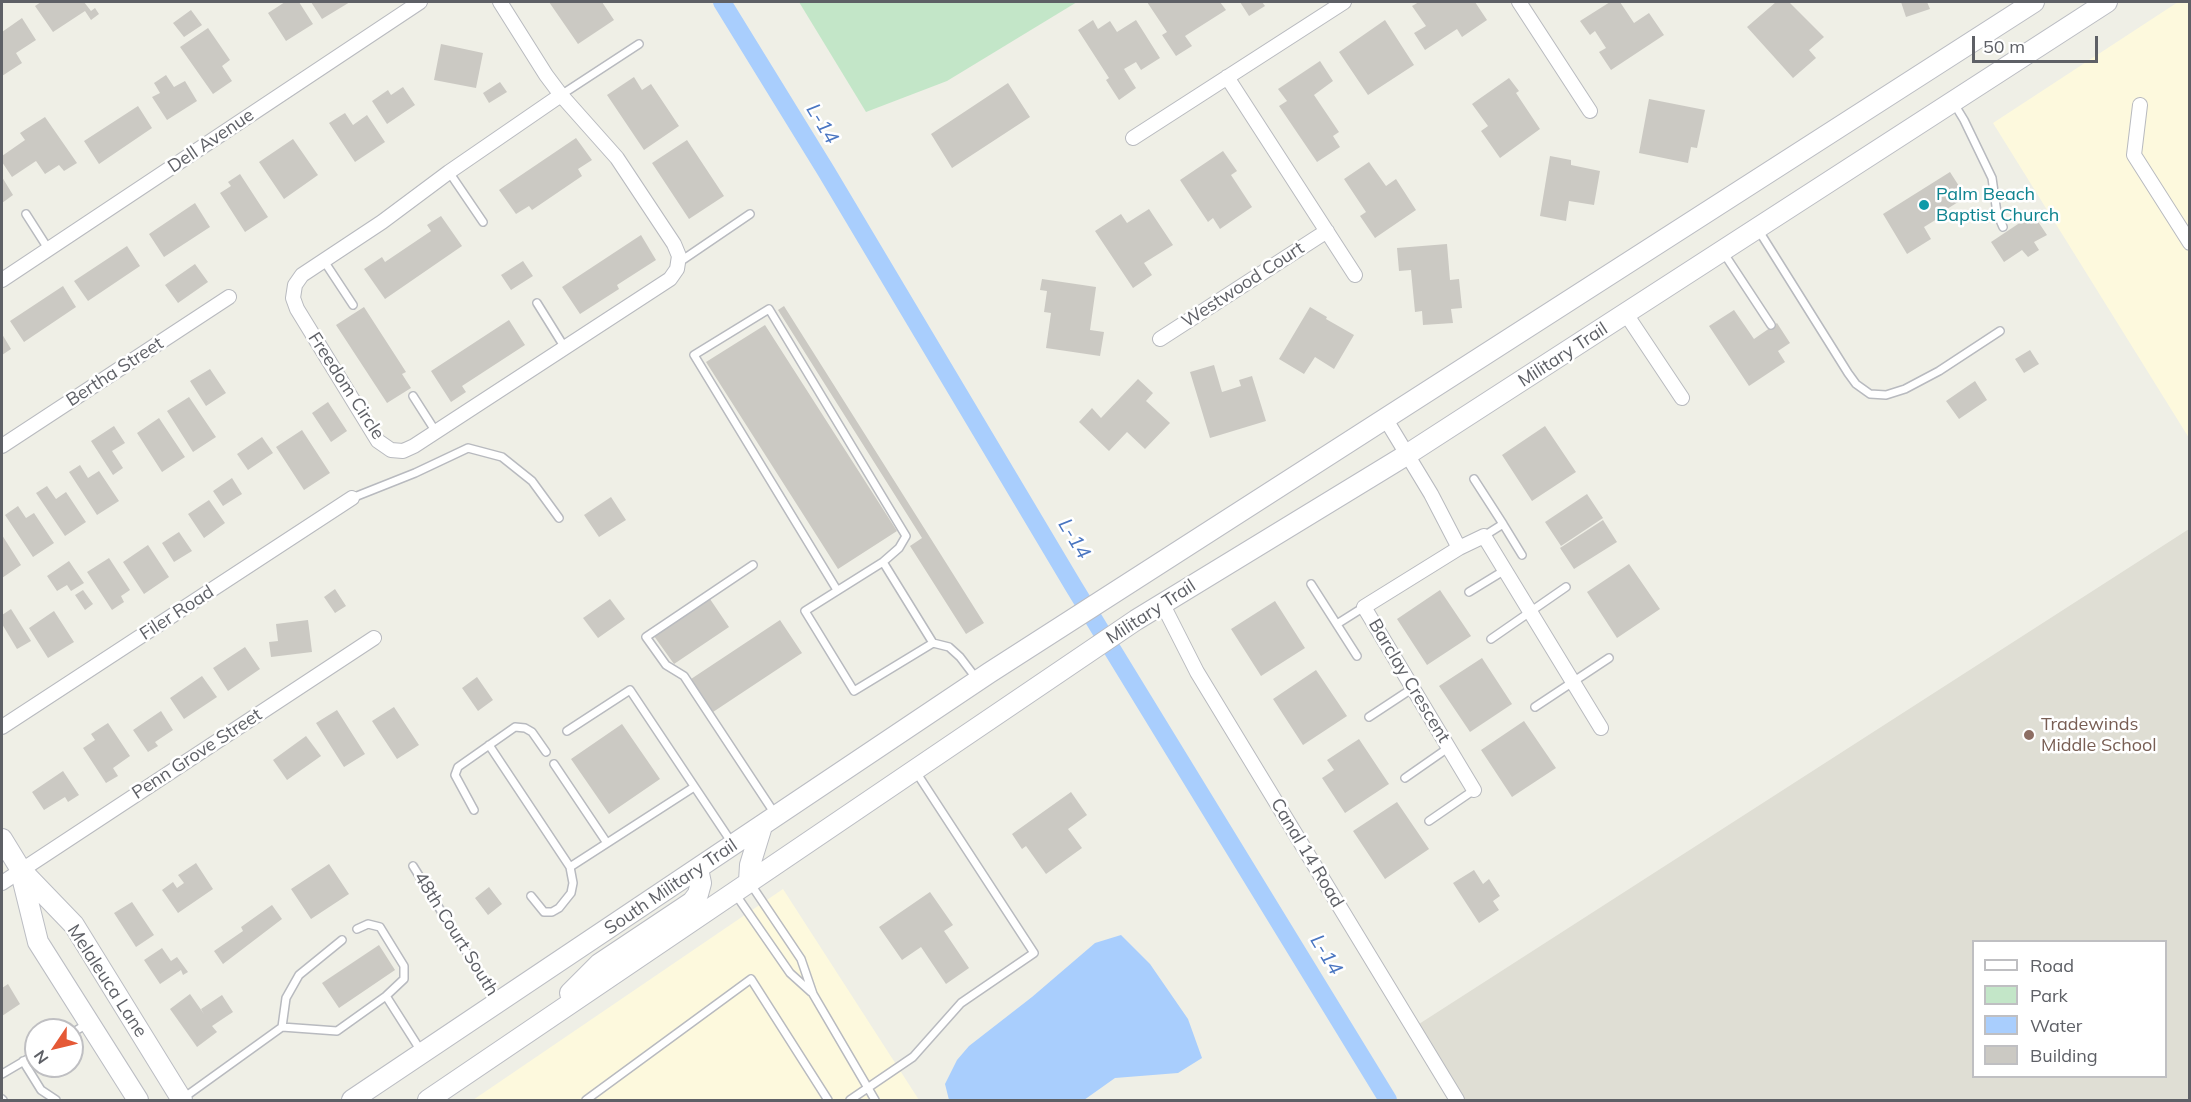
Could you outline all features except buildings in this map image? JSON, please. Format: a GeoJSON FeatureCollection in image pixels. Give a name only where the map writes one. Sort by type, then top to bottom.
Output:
{"type":"FeatureCollection","features":[{"type":"Feature","properties":{"kind":"main road","name":"Military Trail"},"geometry":{"type":"LineString","coordinates":[[984,677],[2034,2]]}},
{"type":"Feature","properties":{"kind":"main road","name":"Military Trail"},"geometry":{"type":"LineString","coordinates":[[914,770],[1162,603],[1408,454],[2107,2]]}},
{"type":"Feature","properties":{"kind":"main road","name":"South Military Trail"},"geometry":{"type":"LineString","coordinates":[[352,1101],[984,677]]}},
{"type":"Feature","properties":{"kind":"main road"},"geometry":{"type":"LineString","coordinates":[[428,1101],[914,770]]}},
{"type":"Feature","properties":{"kind":"main road"},"geometry":{"type":"LineString","coordinates":[[741,886],[769,821]]}},
{"type":"Feature","properties":{"kind":"main road","name":"Melaleuca Lane"},"geometry":{"type":"LineString","coordinates":[[2,839],[21,870],[74,925],[182,1100]]}},
{"type":"Feature","properties":{"kind":"main road"},"geometry":{"type":"LineString","coordinates":[[536,1027],[599,964],[692,902],[698,894],[701,883],[698,869]]}},
{"type":"Feature","properties":{"kind":"main road","name":"Melaleuca Lane"},"geometry":{"type":"LineString","coordinates":[[21,870],[38,942],[75,1018]]}},
{"type":"Feature","properties":{"kind":"main road","name":"Melaleuca Lane"},"geometry":{"type":"LineString","coordinates":[[84,1033],[138,1101]]}},
{"type":"Feature","properties":{"kind":"street","name":"Dell Avenue"},"geometry":{"type":"LineString","coordinates":[[2,280],[420,2]]}},
{"type":"Feature","properties":{"kind":"street"},"geometry":{"type":"LineString","coordinates":[[500,2],[546,75],[617,158],[674,244],[678,263]]}},
{"type":"Feature","properties":{"kind":"street"},"geometry":{"type":"LineString","coordinates":[[1133,138],[1344,2]]}},
{"type":"Feature","properties":{"kind":"street"},"geometry":{"type":"LineString","coordinates":[[1519,2],[1590,111]]}},
{"type":"Feature","properties":{"kind":"street"},"geometry":{"type":"LineString","coordinates":[[1227,77],[1355,275]]}},
{"type":"Feature","properties":{"kind":"street","name":"Freedom Circle"},"geometry":{"type":"LineString","coordinates":[[561,95],[449,172],[382,222],[302,275],[295,285],[293,298],[297,309],[378,441],[391,450],[403,451],[414,447],[670,279],[678,263]]}},
{"type":"Feature","properties":{"kind":"street"},"geometry":{"type":"LineString","coordinates":[[2140,105],[2134,155],[2190,243]]}},
{"type":"Feature","properties":{"kind":"street","name":"Westwood Court"},"geometry":{"type":"LineString","coordinates":[[1160,339],[1327,231]]}},
{"type":"Feature","properties":{"kind":"street","name":"Bertha Street"},"geometry":{"type":"LineString","coordinates":[[2,446],[229,297]]}},
{"type":"Feature","properties":{"kind":"street"},"geometry":{"type":"LineString","coordinates":[[1626,314],[1682,398]]}},
{"type":"Feature","properties":{"kind":"street"},"geometry":{"type":"LineString","coordinates":[[1385,418],[1408,454],[1459,548]]}},
{"type":"Feature","properties":{"kind":"street","name":"Filer Road"},"geometry":{"type":"LineString","coordinates":[[2,727],[352,498]]}},
{"type":"Feature","properties":{"kind":"street"},"geometry":{"type":"LineString","coordinates":[[1484,536],[1601,728]]}},
{"type":"Feature","properties":{"kind":"street","name":"Barclay Crescent"},"geometry":{"type":"LineString","coordinates":[[1474,790],[1364,607],[1459,548],[1484,536]]}},
{"type":"Feature","properties":{"kind":"street","name":"Canal 14 Road"},"geometry":{"type":"LineString","coordinates":[[1162,603],[1197,672],[1458,1101]]}},
{"type":"Feature","properties":{"kind":"street","name":"Penn Grove Street"},"geometry":{"type":"LineString","coordinates":[[2,883],[374,638]]}},
{"type":"Feature","properties":{"kind":"lane"},"geometry":{"type":"LineString","coordinates":[[561,95],[639,44]]}},
{"type":"Feature","properties":{"kind":"lane"},"geometry":{"type":"LineString","coordinates":[[1953,101],[1992,178],[1997,213],[2003,227]]}},
{"type":"Feature","properties":{"kind":"lane"},"geometry":{"type":"LineString","coordinates":[[449,172],[483,222]]}},
{"type":"Feature","properties":{"kind":"lane"},"geometry":{"type":"LineString","coordinates":[[26,214],[49,250]]}},
{"type":"Feature","properties":{"kind":"lane"},"geometry":{"type":"LineString","coordinates":[[678,263],[750,214]]}},
{"type":"Feature","properties":{"kind":"lane"},"geometry":{"type":"LineString","coordinates":[[1758,229],[1848,373],[1856,384],[1870,394],[1886,395],[1905,389],[1939,371],[2000,332]]}},
{"type":"Feature","properties":{"kind":"lane"},"geometry":{"type":"LineString","coordinates":[[1722,252],[1771,325]]}},
{"type":"Feature","properties":{"kind":"lane"},"geometry":{"type":"LineString","coordinates":[[324,261],[353,305]]}},
{"type":"Feature","properties":{"kind":"lane"},"geometry":{"type":"LineString","coordinates":[[537,303],[565,348]]}},
{"type":"Feature","properties":{"kind":"lane"},"geometry":{"type":"LineString","coordinates":[[837,590],[694,355],[770,309],[906,536],[899,548],[883,562],[806,611],[854,691],[933,643]]}},
{"type":"Feature","properties":{"kind":"lane"},"geometry":{"type":"LineString","coordinates":[[413,396],[436,432]]}},
{"type":"Feature","properties":{"kind":"lane"},"geometry":{"type":"LineString","coordinates":[[352,498],[415,473],[468,448],[502,457],[532,482],[559,518]]}},
{"type":"Feature","properties":{"kind":"lane"},"geometry":{"type":"LineString","coordinates":[[1474,479],[1522,555]]}},
{"type":"Feature","properties":{"kind":"lane"},"geometry":{"type":"LineString","coordinates":[[1484,536],[1503,525]]}},
{"type":"Feature","properties":{"kind":"lane"},"geometry":{"type":"LineString","coordinates":[[883,562],[933,643],[949,647],[984,677]]}},
{"type":"Feature","properties":{"kind":"lane"},"geometry":{"type":"LineString","coordinates":[[753,565],[646,637],[666,665],[684,676],[769,821]]}},
{"type":"Feature","properties":{"kind":"lane"},"geometry":{"type":"LineString","coordinates":[[1469,592],[1505,570]]}},
{"type":"Feature","properties":{"kind":"lane"},"geometry":{"type":"LineString","coordinates":[[1311,584],[1357,657]]}},
{"type":"Feature","properties":{"kind":"lane"},"geometry":{"type":"LineString","coordinates":[[1491,639],[1566,587]]}},
{"type":"Feature","properties":{"kind":"lane"},"geometry":{"type":"LineString","coordinates":[[1337,624],[1364,607]]}},
{"type":"Feature","properties":{"kind":"lane"},"geometry":{"type":"LineString","coordinates":[[1535,707],[1609,658]]}},
{"type":"Feature","properties":{"kind":"lane"},"geometry":{"type":"LineString","coordinates":[[1369,717],[1413,688]]}},
{"type":"Feature","properties":{"kind":"lane"},"geometry":{"type":"LineString","coordinates":[[567,731],[630,690],[733,845]]}},
{"type":"Feature","properties":{"kind":"lane"},"geometry":{"type":"LineString","coordinates":[[474,810],[455,771],[515,727],[525,728],[532,732],[546,752]]}},
{"type":"Feature","properties":{"kind":"lane"},"geometry":{"type":"LineString","coordinates":[[489,745],[570,867],[573,883],[571,893],[560,908],[552,912],[544,912],[531,896]]}},
{"type":"Feature","properties":{"kind":"lane"},"geometry":{"type":"LineString","coordinates":[[1405,778],[1448,748]]}},
{"type":"Feature","properties":{"kind":"lane"},"geometry":{"type":"LineString","coordinates":[[554,764],[608,843]]}},
{"type":"Feature","properties":{"kind":"lane"},"geometry":{"type":"LineString","coordinates":[[850,1101],[914,1058],[937,1028],[961,1003],[1034,953],[914,770]]}},
{"type":"Feature","properties":{"kind":"lane"},"geometry":{"type":"LineString","coordinates":[[570,867],[694,787]]}},
{"type":"Feature","properties":{"kind":"lane"},"geometry":{"type":"LineString","coordinates":[[1429,821],[1474,790]]}},
{"type":"Feature","properties":{"kind":"lane","name":"48th Court South"},"geometry":{"type":"LineString","coordinates":[[413,866],[498,1003]]}},
{"type":"Feature","properties":{"kind":"lane"},"geometry":{"type":"LineString","coordinates":[[741,886],[790,973],[813,994]]}},
{"type":"Feature","properties":{"kind":"lane"},"geometry":{"type":"LineString","coordinates":[[741,886],[801,959],[813,994],[875,1101]]}},
{"type":"Feature","properties":{"kind":"lane"},"geometry":{"type":"LineString","coordinates":[[182,1100],[282,1028],[337,1031],[386,996],[404,979],[404,966],[380,927],[368,924],[357,929]]}},
{"type":"Feature","properties":{"kind":"lane"},"geometry":{"type":"LineString","coordinates":[[282,1028],[286,998],[299,975],[342,940]]}},
{"type":"Feature","properties":{"kind":"lane"},"geometry":{"type":"LineString","coordinates":[[586,1101],[751,979],[828,1101]]}},
{"type":"Feature","properties":{"kind":"lane"},"geometry":{"type":"LineString","coordinates":[[386,996],[423,1054]]}},
{"type":"Feature","properties":{"kind":"lane"},"geometry":{"type":"LineString","coordinates":[[2,1074],[23,1061],[41,1090],[56,1101]]}},
{"type":"Feature","properties":{"kind":"shaded area"},"geometry":{"type":"Polygon","coordinates":[[[2178,2],[2189,2],[2189,438],[1993,123],[2178,2]]]}},
{"type":"Feature","properties":{"kind":"shaded area","name":"Tradewinds Middle School"},"geometry":{"type":"Polygon","coordinates":[[[2189,529],[2189,1100],[1465,1100],[1419,1024],[2189,529]]]}},
{"type":"Feature","properties":{"kind":"shaded area"},"geometry":{"type":"Polygon","coordinates":[[[783,889],[919,1100],[473,1100],[783,889]]]}},
{"type":"Feature","properties":{"kind":"green space"},"geometry":{"type":"Polygon","coordinates":[[[799,2],[1077,2],[947,81],[866,112],[799,2]]]}},
{"type":"Feature","properties":{"kind":"water"},"geometry":{"type":"Polygon","coordinates":[[[1121,935],[1150,964],[1188,1019],[1202,1058],[1178,1073],[1115,1078],[1084,1100],[949,1100],[945,1084],[957,1060],[969,1046],[1032,997],[1095,943],[1121,935]]]}},
{"type":"Feature","properties":{"kind":"waterway","name":"L-14"},"geometry":{"type":"LineString","coordinates":[[722,2],[826,171],[1074,587],[1388,1100]]}},
{"type":"Feature","properties":{"kind":"place","name":"Palm Beach Baptist Church"},"geometry":{"type":"Point","coordinates":[1924,205]}},
{"type":"Feature","properties":{"kind":"place","name":"Tradewinds Middle School"},"geometry":{"type":"Point","coordinates":[2029,735]}}]}
